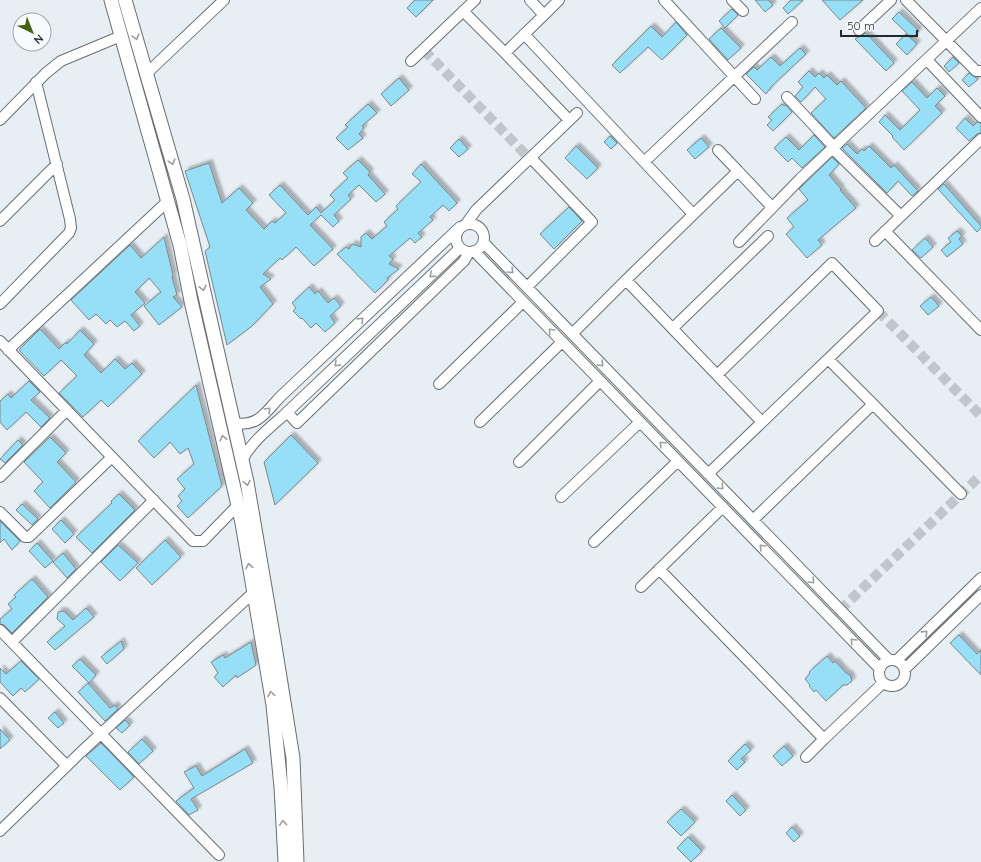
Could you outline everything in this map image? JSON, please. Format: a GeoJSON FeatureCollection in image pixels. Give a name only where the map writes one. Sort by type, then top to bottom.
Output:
{"type":"FeatureCollection","features":[{"type":"Feature","properties":{"kind":"main road"},"geometry":{"type":"LineString","coordinates":[[112,0],[180,245],[238,505],[254,592],[268,642],[292,758],[288,786],[285,862]]}},
{"type":"Feature","properties":{"kind":"main road"},"geometry":{"type":"LineString","coordinates":[[125,0],[183,199],[234,423],[247,482],[268,642]]}},
{"type":"Feature","properties":{"kind":"main road"},"geometry":{"type":"LineString","coordinates":[[210,380],[222,371]]}},
{"type":"Feature","properties":{"kind":"main road"},"geometry":{"type":"LineString","coordinates":[[288,786],[297,862]]}},
{"type":"Feature","properties":{"kind":"street"},"geometry":{"type":"LineString","coordinates":[[146,74],[224,0]]}},
{"type":"Feature","properties":{"kind":"street"},"geometry":{"type":"LineString","coordinates":[[411,61],[475,0]]}},
{"type":"Feature","properties":{"kind":"street"},"geometry":{"type":"LineString","coordinates":[[530,0],[544,15]]}},
{"type":"Feature","properties":{"kind":"street"},"geometry":{"type":"LineString","coordinates":[[504,53],[559,0]]}},
{"type":"Feature","properties":{"kind":"street"},"geometry":{"type":"LineString","coordinates":[[664,0],[755,99]]}},
{"type":"Feature","properties":{"kind":"street"},"geometry":{"type":"LineString","coordinates":[[732,0],[743,11]]}},
{"type":"Feature","properties":{"kind":"street"},"geometry":{"type":"LineString","coordinates":[[859,30],[891,0]]}},
{"type":"Feature","properties":{"kind":"street"},"geometry":{"type":"LineString","coordinates":[[906,0],[976,71],[981,71]]}},
{"type":"Feature","properties":{"kind":"street"},"geometry":{"type":"LineString","coordinates":[[739,242],[800,179],[981,8]]}},
{"type":"Feature","properties":{"kind":"street"},"geometry":{"type":"LineString","coordinates":[[234,423],[244,425],[254,423],[263,416],[280,397],[463,225],[476,210],[573,117],[504,53],[464,11]]}},
{"type":"Feature","properties":{"kind":"street"},"geometry":{"type":"LineString","coordinates":[[644,162],[792,22]]}},
{"type":"Feature","properties":{"kind":"street"},"geometry":{"type":"LineString","coordinates":[[524,34],[694,214]]}},
{"type":"Feature","properties":{"kind":"street"},"geometry":{"type":"LineString","coordinates":[[0,120],[36,82],[61,61],[121,36]]}},
{"type":"Feature","properties":{"kind":"street"},"geometry":{"type":"LineString","coordinates":[[927,60],[981,117]]}},
{"type":"Feature","properties":{"kind":"street"},"geometry":{"type":"LineString","coordinates":[[0,304],[69,233],[71,228],[36,82]]}},
{"type":"Feature","properties":{"kind":"street"},"geometry":{"type":"LineString","coordinates":[[787,97],[833,148],[901,216]]}},
{"type":"Feature","properties":{"kind":"street"},"geometry":{"type":"LineString","coordinates":[[875,241],[981,139]]}},
{"type":"Feature","properties":{"kind":"street"},"geometry":{"type":"LineString","coordinates":[[718,150],[770,205]]}},
{"type":"Feature","properties":{"kind":"street"},"geometry":{"type":"LineString","coordinates":[[527,287],[592,222],[531,158]]}},
{"type":"Feature","properties":{"kind":"street"},"geometry":{"type":"LineString","coordinates":[[0,221],[56,164]]}},
{"type":"Feature","properties":{"kind":"street"},"geometry":{"type":"LineString","coordinates":[[572,334],[738,171]]}},
{"type":"Feature","properties":{"kind":"street"},"geometry":{"type":"LineString","coordinates":[[8,350],[168,201]]}},
{"type":"Feature","properties":{"kind":"street"},"geometry":{"type":"LineString","coordinates":[[242,460],[253,444],[287,412],[468,250],[478,250],[484,243],[485,236],[483,230],[472,223],[463,225],[456,238],[457,243],[468,250],[524,302],[880,669]]}},
{"type":"Feature","properties":{"kind":"street"},"geometry":{"type":"LineString","coordinates":[[885,231],[981,330]]}},
{"type":"Feature","properties":{"kind":"street"},"geometry":{"type":"LineString","coordinates":[[673,328],[768,236]]}},
{"type":"Feature","properties":{"kind":"street"},"geometry":{"type":"LineString","coordinates":[[484,243],[753,520],[893,660],[902,665],[905,669],[905,677],[900,684],[889,686],[883,683],[879,673],[885,662],[893,660],[981,578]]}},
{"type":"Feature","properties":{"kind":"street"},"geometry":{"type":"LineString","coordinates":[[287,412],[297,423],[464,261],[468,250]]}},
{"type":"Feature","properties":{"kind":"street"},"geometry":{"type":"LineString","coordinates":[[708,474],[878,311],[829,261],[717,375]]}},
{"type":"Feature","properties":{"kind":"street"},"geometry":{"type":"LineString","coordinates":[[626,280],[762,422]]}},
{"type":"Feature","properties":{"kind":"street"},"geometry":{"type":"LineString","coordinates":[[439,384],[524,302]]}},
{"type":"Feature","properties":{"kind":"street"},"geometry":{"type":"LineString","coordinates":[[0,341],[193,541],[202,541],[238,505]]}},
{"type":"Feature","properties":{"kind":"street"},"geometry":{"type":"LineString","coordinates":[[480,422],[562,342]]}},
{"type":"Feature","properties":{"kind":"street"},"geometry":{"type":"LineString","coordinates":[[828,359],[961,494]]}},
{"type":"Feature","properties":{"kind":"street"},"geometry":{"type":"LineString","coordinates":[[519,462],[600,381]]}},
{"type":"Feature","properties":{"kind":"street"},"geometry":{"type":"LineString","coordinates":[[753,520],[873,404]]}},
{"type":"Feature","properties":{"kind":"street"},"geometry":{"type":"LineString","coordinates":[[0,477],[67,410]]}},
{"type":"Feature","properties":{"kind":"street"},"geometry":{"type":"LineString","coordinates":[[561,498],[640,422]]}},
{"type":"Feature","properties":{"kind":"street"},"geometry":{"type":"LineString","coordinates":[[0,512],[25,537],[28,537],[112,457]]}},
{"type":"Feature","properties":{"kind":"street"},"geometry":{"type":"LineString","coordinates":[[594,542],[678,461]]}},
{"type":"Feature","properties":{"kind":"street"},"geometry":{"type":"LineString","coordinates":[[12,642],[154,500]]}},
{"type":"Feature","properties":{"kind":"street"},"geometry":{"type":"LineString","coordinates":[[642,587],[723,507]]}},
{"type":"Feature","properties":{"kind":"street"},"geometry":{"type":"LineString","coordinates":[[659,569],[824,739]]}},
{"type":"Feature","properties":{"kind":"street"},"geometry":{"type":"LineString","coordinates":[[0,831],[101,734],[254,592]]}},
{"type":"Feature","properties":{"kind":"street"},"geometry":{"type":"LineString","coordinates":[[905,669],[981,595]]}},
{"type":"Feature","properties":{"kind":"street"},"geometry":{"type":"LineString","coordinates":[[0,630],[219,855]]}},
{"type":"Feature","properties":{"kind":"street"},"geometry":{"type":"LineString","coordinates":[[806,757],[883,683]]}},
{"type":"Feature","properties":{"kind":"street"},"geometry":{"type":"LineString","coordinates":[[0,698],[67,766]]}},
{"type":"Feature","properties":{"kind":"building"},"geometry":{"type":"Polygon","coordinates":[[[415,0],[433,0],[416,17],[407,8],[415,0]]]}},
{"type":"Feature","properties":{"kind":"building"},"geometry":{"type":"Polygon","coordinates":[[[755,0],[768,0],[773,5],[765,12],[755,0]]]}},
{"type":"Feature","properties":{"kind":"building"},"geometry":{"type":"Polygon","coordinates":[[[791,0],[803,0],[788,14],[783,8],[791,0]]]}},
{"type":"Feature","properties":{"kind":"building"},"geometry":{"type":"Polygon","coordinates":[[[822,0],[863,0],[840,20],[822,0]]]}},
{"type":"Feature","properties":{"kind":"building"},"geometry":{"type":"Polygon","coordinates":[[[732,9],[738,15],[725,28],[719,21],[732,9]]]}},
{"type":"Feature","properties":{"kind":"building"},"geometry":{"type":"Polygon","coordinates":[[[899,12],[919,31],[912,38],[892,19],[899,12]]]}},
{"type":"Feature","properties":{"kind":"building"},"geometry":{"type":"Polygon","coordinates":[[[676,22],[687,35],[662,60],[648,47],[620,73],[612,65],[651,26],[662,37],[676,22]]]}},
{"type":"Feature","properties":{"kind":"building"},"geometry":{"type":"Polygon","coordinates":[[[721,28],[741,48],[728,60],[709,39],[721,28]]]}},
{"type":"Feature","properties":{"kind":"building"},"geometry":{"type":"Polygon","coordinates":[[[866,33],[894,63],[886,71],[855,39],[866,33]]]}},
{"type":"Feature","properties":{"kind":"building"},"geometry":{"type":"Polygon","coordinates":[[[906,34],[917,44],[907,55],[896,44],[906,34]]]}},
{"type":"Feature","properties":{"kind":"building"},"geometry":{"type":"Polygon","coordinates":[[[800,48],[806,54],[772,86],[766,94],[746,74],[754,67],[757,70],[771,57],[780,66],[800,48]]]}},
{"type":"Feature","properties":{"kind":"building"},"geometry":{"type":"Polygon","coordinates":[[[953,57],[959,63],[949,72],[944,66],[953,57]]]}},
{"type":"Feature","properties":{"kind":"building"},"geometry":{"type":"Polygon","coordinates":[[[809,71],[815,77],[819,73],[824,78],[827,75],[837,85],[841,81],[866,108],[834,138],[811,113],[826,99],[815,87],[801,102],[795,96],[803,87],[798,82],[809,71]]]}},
{"type":"Feature","properties":{"kind":"building"},"geometry":{"type":"Polygon","coordinates":[[[969,73],[978,79],[969,87],[962,80],[969,73]]]}},
{"type":"Feature","properties":{"kind":"building"},"geometry":{"type":"Polygon","coordinates":[[[399,78],[409,90],[391,106],[381,94],[399,78]]]}},
{"type":"Feature","properties":{"kind":"building"},"geometry":{"type":"Polygon","coordinates":[[[912,82],[927,98],[937,88],[945,96],[935,106],[942,113],[904,150],[879,122],[885,115],[900,130],[920,110],[902,91],[912,82]]]}},
{"type":"Feature","properties":{"kind":"building"},"geometry":{"type":"Polygon","coordinates":[[[368,104],[377,113],[362,126],[364,128],[359,134],[363,138],[348,150],[336,138],[348,127],[345,125],[368,104]]]}},
{"type":"Feature","properties":{"kind":"building"},"geometry":{"type":"Polygon","coordinates":[[[782,104],[784,106],[786,105],[792,112],[773,131],[767,125],[772,120],[768,117],[782,104]]]}},
{"type":"Feature","properties":{"kind":"building"},"geometry":{"type":"Polygon","coordinates":[[[965,118],[973,126],[977,122],[981,123],[981,133],[977,134],[969,141],[956,128],[965,118]]]}},
{"type":"Feature","properties":{"kind":"building"},"geometry":{"type":"Polygon","coordinates":[[[814,135],[825,147],[802,168],[792,158],[788,162],[774,148],[786,137],[799,150],[814,135]]]}},
{"type":"Feature","properties":{"kind":"building"},"geometry":{"type":"Polygon","coordinates":[[[610,136],[617,143],[611,149],[604,142],[610,136]]]}},
{"type":"Feature","properties":{"kind":"building"},"geometry":{"type":"Polygon","coordinates":[[[701,138],[709,147],[695,159],[687,150],[701,138]]]}},
{"type":"Feature","properties":{"kind":"building"},"geometry":{"type":"Polygon","coordinates":[[[459,139],[468,149],[459,157],[450,148],[459,139]]]}},
{"type":"Feature","properties":{"kind":"building"},"geometry":{"type":"Polygon","coordinates":[[[847,144],[857,154],[862,149],[864,151],[869,146],[891,168],[894,165],[918,191],[912,196],[898,181],[887,193],[842,148],[847,144]]]}},
{"type":"Feature","properties":{"kind":"building"},"geometry":{"type":"Polygon","coordinates":[[[576,146],[598,168],[587,179],[565,158],[576,146]]]}},
{"type":"Feature","properties":{"kind":"building"},"geometry":{"type":"Polygon","coordinates":[[[832,157],[839,164],[829,175],[856,208],[818,240],[822,245],[807,258],[786,234],[794,227],[787,218],[808,200],[799,189],[832,157]]]}},
{"type":"Feature","properties":{"kind":"building"},"geometry":{"type":"Polygon","coordinates":[[[358,160],[370,172],[368,175],[385,194],[376,202],[359,185],[348,195],[351,199],[334,215],[339,221],[333,227],[321,215],[310,225],[333,249],[314,266],[296,247],[282,260],[280,258],[263,274],[271,279],[260,287],[273,304],[252,326],[227,345],[205,251],[210,247],[185,171],[209,163],[222,203],[239,188],[253,203],[246,210],[264,229],[272,221],[275,223],[286,213],[269,195],[280,185],[308,215],[316,207],[321,213],[335,200],[330,195],[348,178],[343,173],[358,160]]]}},
{"type":"Feature","properties":{"kind":"building"},"geometry":{"type":"Polygon","coordinates":[[[421,164],[457,203],[449,211],[443,205],[430,217],[433,220],[418,233],[422,237],[415,243],[410,238],[389,256],[393,259],[389,264],[399,269],[387,278],[388,280],[375,293],[337,254],[346,247],[349,249],[352,244],[361,247],[361,237],[366,233],[372,239],[387,226],[384,222],[398,209],[396,206],[421,182],[412,174],[421,164]]]}},
{"type":"Feature","properties":{"kind":"building"},"geometry":{"type":"Polygon","coordinates":[[[944,184],[981,226],[977,232],[938,189],[944,184]]]}},
{"type":"Feature","properties":{"kind":"building"},"geometry":{"type":"Polygon","coordinates":[[[569,207],[582,221],[554,249],[540,234],[569,207]]]}},
{"type":"Feature","properties":{"kind":"building"},"geometry":{"type":"Polygon","coordinates":[[[957,231],[962,236],[959,239],[963,244],[947,257],[941,250],[951,242],[948,238],[957,231]]]}},
{"type":"Feature","properties":{"kind":"building"},"geometry":{"type":"Polygon","coordinates":[[[164,237],[177,295],[173,297],[182,307],[159,325],[144,306],[161,292],[149,278],[135,292],[145,303],[131,315],[140,326],[134,331],[125,321],[117,327],[110,320],[106,324],[96,314],[89,320],[71,300],[130,245],[141,258],[164,237]]]}},
{"type":"Feature","properties":{"kind":"building"},"geometry":{"type":"Polygon","coordinates":[[[925,238],[933,247],[921,258],[912,250],[925,238]]]}},
{"type":"Feature","properties":{"kind":"building"},"geometry":{"type":"Polygon","coordinates":[[[309,287],[315,294],[318,291],[328,303],[334,298],[341,306],[330,316],[335,323],[325,332],[316,323],[311,328],[293,311],[296,308],[292,303],[309,287]]]}},
{"type":"Feature","properties":{"kind":"building"},"geometry":{"type":"Polygon","coordinates":[[[931,297],[939,306],[928,315],[920,306],[931,297]]]}},
{"type":"Feature","properties":{"kind":"building"},"geometry":{"type":"Polygon","coordinates":[[[40,329],[59,349],[66,342],[67,344],[80,330],[94,344],[84,355],[101,373],[115,359],[125,369],[132,363],[142,374],[108,407],[101,400],[83,417],[59,393],[77,376],[61,360],[44,376],[19,350],[40,329]]]}},
{"type":"Feature","properties":{"kind":"building"},"geometry":{"type":"Polygon","coordinates":[[[29,381],[40,392],[31,400],[50,418],[41,427],[26,412],[7,430],[0,422],[0,401],[8,394],[11,398],[29,381]]]}},
{"type":"Feature","properties":{"kind":"building"},"geometry":{"type":"Polygon","coordinates":[[[196,385],[222,486],[188,518],[177,506],[182,501],[178,496],[185,489],[177,479],[194,464],[188,448],[180,454],[170,442],[154,458],[138,441],[196,385]]]}},
{"type":"Feature","properties":{"kind":"building"},"geometry":{"type":"Polygon","coordinates":[[[291,435],[318,463],[275,505],[264,462],[291,435]]]}},
{"type":"Feature","properties":{"kind":"building"},"geometry":{"type":"Polygon","coordinates":[[[50,437],[66,453],[57,462],[76,482],[50,508],[34,491],[43,482],[24,462],[50,437]]]}},
{"type":"Feature","properties":{"kind":"building"},"geometry":{"type":"Polygon","coordinates":[[[18,440],[23,445],[5,463],[0,459],[18,440]]]}},
{"type":"Feature","properties":{"kind":"building"},"geometry":{"type":"Polygon","coordinates":[[[119,494],[135,510],[92,553],[76,537],[112,503],[111,501],[119,494]]]}},
{"type":"Feature","properties":{"kind":"building"},"geometry":{"type":"Polygon","coordinates":[[[22,504],[38,519],[32,525],[16,510],[22,504]]]}},
{"type":"Feature","properties":{"kind":"building"},"geometry":{"type":"Polygon","coordinates":[[[61,520],[74,534],[65,543],[52,529],[61,520]]]}},
{"type":"Feature","properties":{"kind":"building"},"geometry":{"type":"Polygon","coordinates":[[[0,521],[20,541],[12,550],[4,539],[0,543],[0,521]]]}},
{"type":"Feature","properties":{"kind":"building"},"geometry":{"type":"Polygon","coordinates":[[[165,540],[181,557],[152,585],[136,568],[165,540]]]}},
{"type":"Feature","properties":{"kind":"building"},"geometry":{"type":"Polygon","coordinates":[[[37,543],[53,561],[45,568],[29,551],[37,543]]]}},
{"type":"Feature","properties":{"kind":"building"},"geometry":{"type":"Polygon","coordinates":[[[118,545],[138,563],[120,581],[101,562],[118,545]]]}},
{"type":"Feature","properties":{"kind":"building"},"geometry":{"type":"Polygon","coordinates":[[[63,553],[76,569],[67,578],[53,562],[63,553]]]}},
{"type":"Feature","properties":{"kind":"building"},"geometry":{"type":"Polygon","coordinates":[[[32,579],[48,597],[12,633],[4,625],[0,624],[0,619],[12,609],[8,604],[16,597],[14,595],[32,579]]]}},
{"type":"Feature","properties":{"kind":"building"},"geometry":{"type":"Polygon","coordinates":[[[86,608],[94,617],[55,650],[47,642],[65,626],[57,619],[58,612],[65,612],[73,620],[86,608]]]}},
{"type":"Feature","properties":{"kind":"building"},"geometry":{"type":"Polygon","coordinates":[[[959,635],[977,654],[981,650],[981,675],[950,643],[959,635]]]}},
{"type":"Feature","properties":{"kind":"building"},"geometry":{"type":"Polygon","coordinates":[[[121,641],[124,649],[107,664],[101,657],[121,641]]]}},
{"type":"Feature","properties":{"kind":"building"},"geometry":{"type":"Polygon","coordinates":[[[251,642],[256,665],[237,678],[236,675],[223,687],[214,677],[218,673],[211,662],[223,655],[225,658],[251,642]]]}},
{"type":"Feature","properties":{"kind":"building"},"geometry":{"type":"Polygon","coordinates":[[[827,656],[833,663],[835,661],[846,673],[850,675],[852,681],[847,685],[843,685],[826,701],[816,690],[814,692],[805,679],[810,673],[809,672],[827,656]]]}},
{"type":"Feature","properties":{"kind":"building"},"geometry":{"type":"Polygon","coordinates":[[[80,659],[96,675],[89,683],[72,666],[80,659]]]}},
{"type":"Feature","properties":{"kind":"building"},"geometry":{"type":"Polygon","coordinates":[[[21,661],[39,679],[25,692],[21,688],[13,696],[0,682],[0,668],[6,674],[21,661]]]}},
{"type":"Feature","properties":{"kind":"building"},"geometry":{"type":"Polygon","coordinates":[[[88,683],[110,708],[115,705],[118,709],[105,721],[78,692],[88,683]]]}},
{"type":"Feature","properties":{"kind":"building"},"geometry":{"type":"Polygon","coordinates":[[[55,712],[64,723],[58,728],[48,718],[55,712]]]}},
{"type":"Feature","properties":{"kind":"building"},"geometry":{"type":"Polygon","coordinates":[[[125,720],[130,725],[122,733],[116,728],[125,720]]]}},
{"type":"Feature","properties":{"kind":"building"},"geometry":{"type":"Polygon","coordinates":[[[0,729],[10,740],[0,749],[0,729]]]}},
{"type":"Feature","properties":{"kind":"building"},"geometry":{"type":"Polygon","coordinates":[[[142,739],[153,751],[139,764],[128,752],[142,739]]]}},
{"type":"Feature","properties":{"kind":"building"},"geometry":{"type":"Polygon","coordinates":[[[101,743],[134,777],[120,790],[86,756],[101,743]]]}},
{"type":"Feature","properties":{"kind":"building"},"geometry":{"type":"Polygon","coordinates":[[[745,744],[751,750],[741,759],[745,762],[737,770],[728,761],[745,744]]]}},
{"type":"Feature","properties":{"kind":"building"},"geometry":{"type":"Polygon","coordinates":[[[784,746],[793,756],[782,766],[773,756],[784,746]]]}},
{"type":"Feature","properties":{"kind":"building"},"geometry":{"type":"Polygon","coordinates":[[[245,749],[253,763],[191,799],[198,810],[189,815],[176,801],[194,788],[184,772],[196,766],[202,776],[245,749]]]}},
{"type":"Feature","properties":{"kind":"building"},"geometry":{"type":"Polygon","coordinates":[[[732,795],[746,810],[740,816],[726,801],[732,795]]]}},
{"type":"Feature","properties":{"kind":"building"},"geometry":{"type":"Polygon","coordinates":[[[681,809],[695,822],[681,836],[667,822],[681,809]]]}},
{"type":"Feature","properties":{"kind":"building"},"geometry":{"type":"Polygon","coordinates":[[[792,827],[800,836],[794,842],[786,833],[792,827]]]}},
{"type":"Feature","properties":{"kind":"building"},"geometry":{"type":"Polygon","coordinates":[[[688,837],[702,851],[691,862],[677,848],[688,837]]]}},
{"type":"Feature","properties":{"kind":"tunnel"},"geometry":{"type":"LineString","coordinates":[[424,50],[530,159]]}},
{"type":"Feature","properties":{"kind":"tunnel"},"geometry":{"type":"LineString","coordinates":[[878,311],[981,416]]}},
{"type":"Feature","properties":{"kind":"tunnel"},"geometry":{"type":"LineString","coordinates":[[840,610],[981,475]]}}]}
